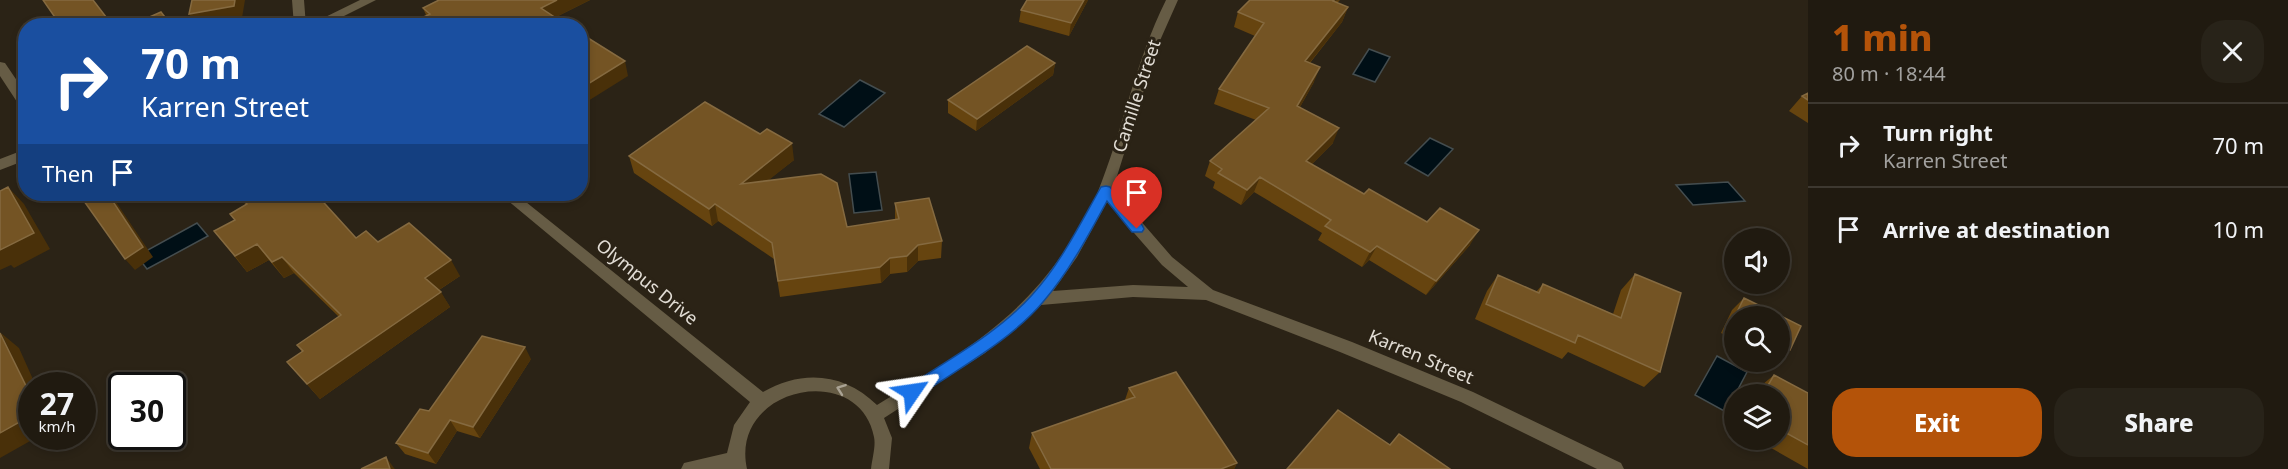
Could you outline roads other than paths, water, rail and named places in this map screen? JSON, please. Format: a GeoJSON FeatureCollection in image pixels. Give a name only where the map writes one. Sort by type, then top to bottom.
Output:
{"type":"FeatureCollection","features":[{"type":"Feature","properties":{"kind":"street"},"geometry":{"type":"LineString","coordinates":[[298,0],[299,18]]}},
{"type":"Feature","properties":{"kind":"street"},"geometry":{"type":"LineString","coordinates":[[331,18],[370,0]]}},
{"type":"Feature","properties":{"kind":"street","name":"Camille Street"},"geometry":{"type":"LineString","coordinates":[[876,414],[948,369],[999,333],[1037,299],[1078,243],[1106,191],[1159,30],[1172,0]]}},
{"type":"Feature","properties":{"kind":"street"},"geometry":{"type":"LineString","coordinates":[[0,66],[18,93]]}},
{"type":"Feature","properties":{"kind":"street"},"geometry":{"type":"LineString","coordinates":[[0,165],[18,157]]}},
{"type":"Feature","properties":{"kind":"street","name":"Karren Street"},"geometry":{"type":"LineString","coordinates":[[1106,191],[1167,261],[1207,294]]}},
{"type":"Feature","properties":{"kind":"street","name":"Olympus Drive"},"geometry":{"type":"LineString","coordinates":[[516,201],[762,401]]}},
{"type":"Feature","properties":{"kind":"street","name":"Karren Street"},"geometry":{"type":"LineString","coordinates":[[1037,299],[1133,291],[1207,294],[1346,347],[1467,397],[1615,469]]}},
{"type":"Feature","properties":{"kind":"street"},"geometry":{"type":"LineString","coordinates":[[690,469],[737,464],[737,438],[747,418],[762,401],[781,390],[802,384],[824,384],[844,389],[862,399],[876,414],[883,433],[885,453],[880,469]]}}]}
